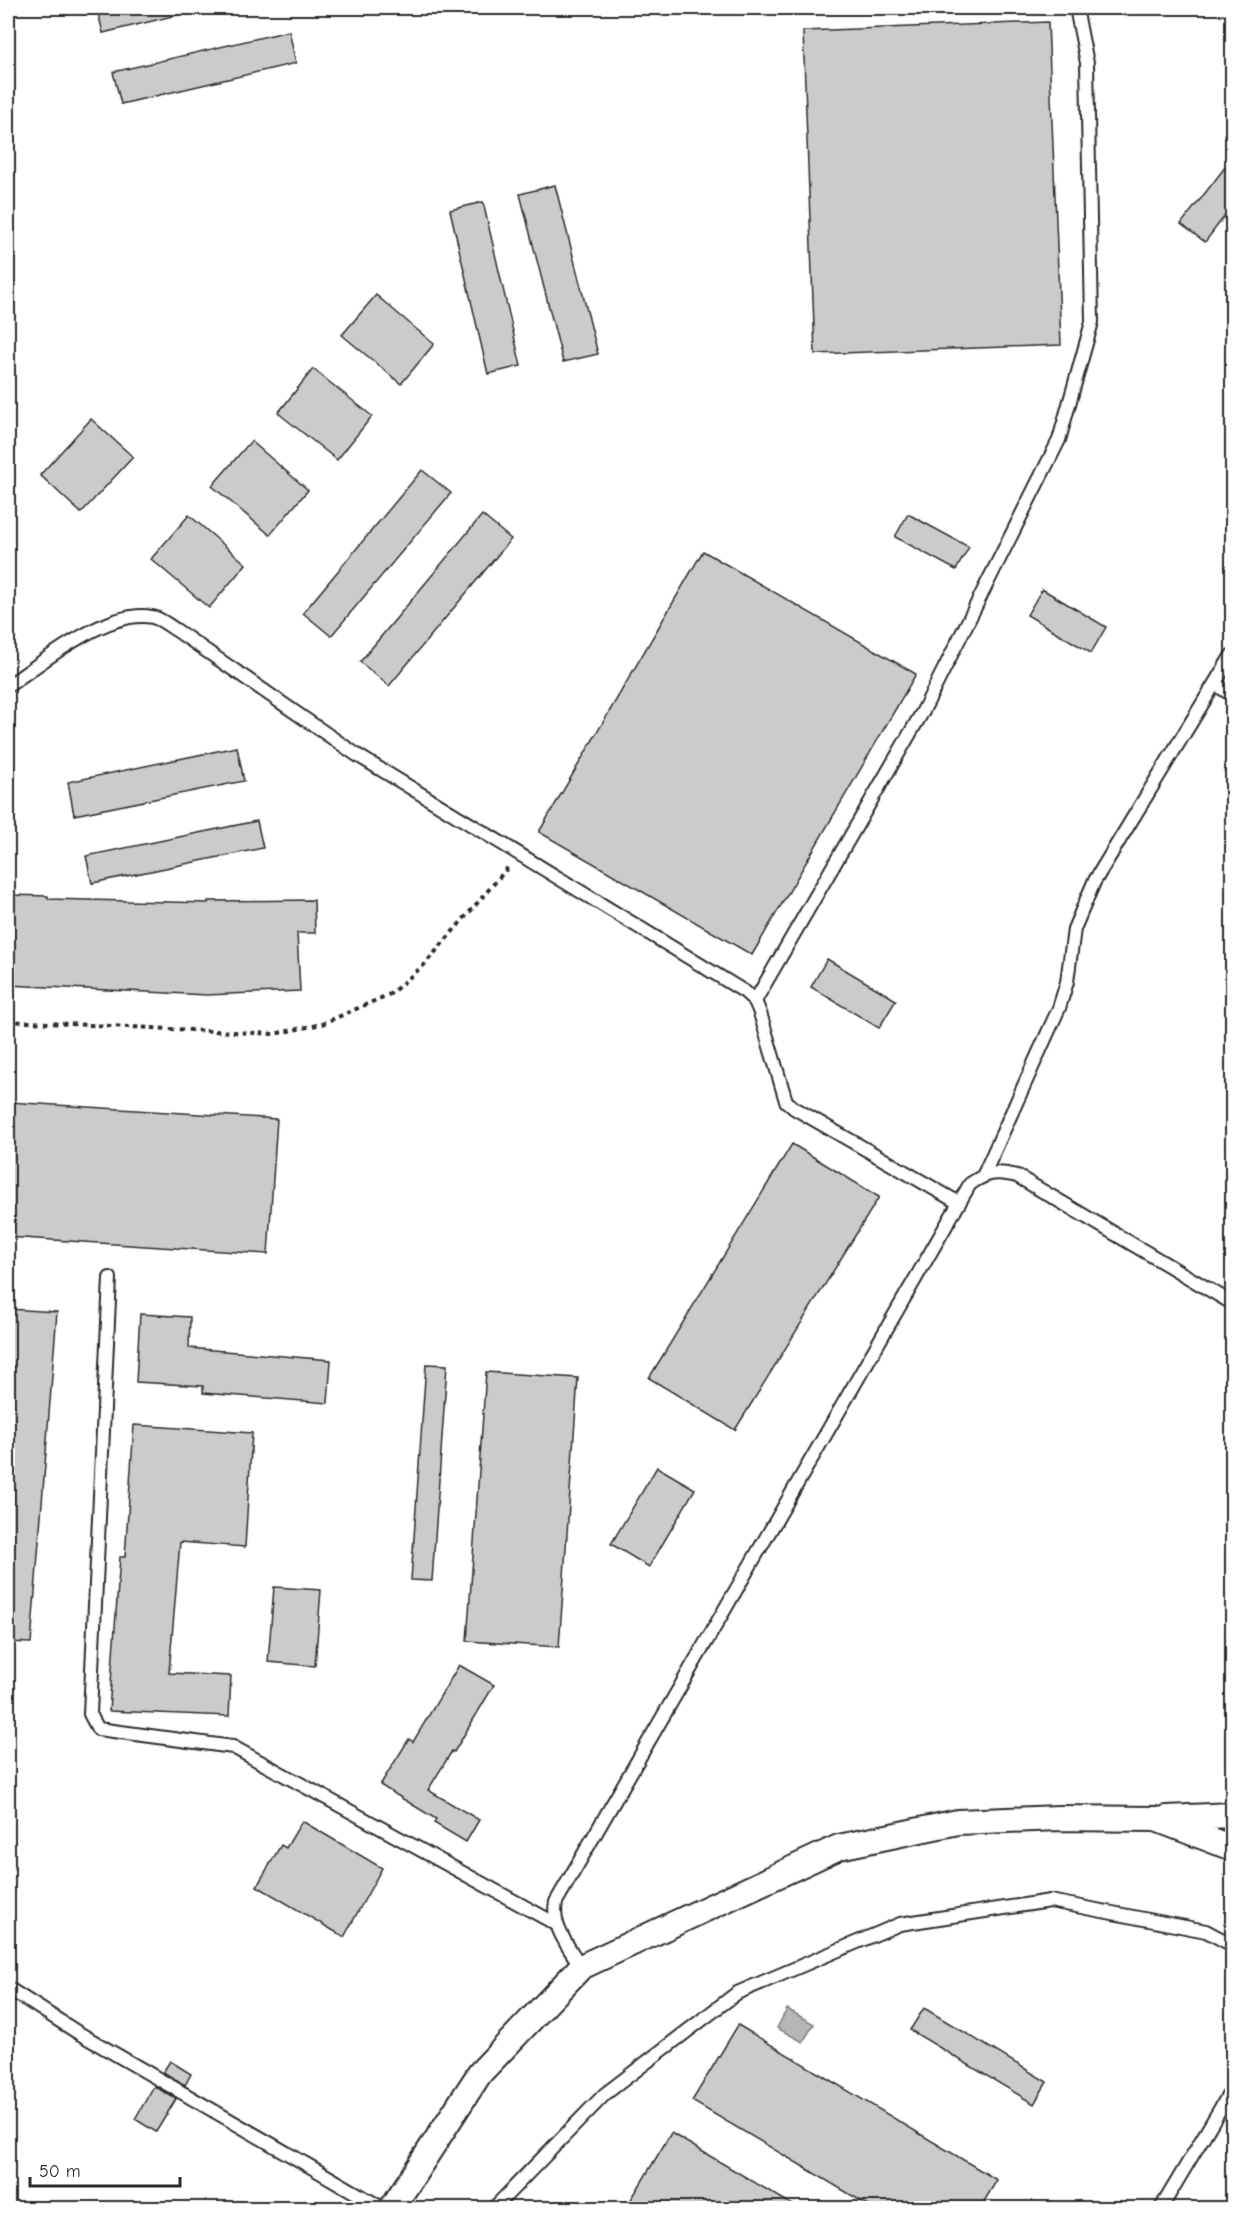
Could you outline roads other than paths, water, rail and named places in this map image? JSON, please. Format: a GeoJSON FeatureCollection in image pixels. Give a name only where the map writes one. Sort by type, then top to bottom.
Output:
{"type":"FeatureCollection","features":[{"type":"Feature","properties":{"kind":"street"},"geometry":{"type":"LineString","coordinates":[[392,2208],[480,2073],[581,1967],[839,1847],[958,1822],[1059,1818],[1156,1819],[1233,1815]]}},
{"type":"Feature","properties":{"kind":"street"},"geometry":{"type":"LineString","coordinates":[[1156,1819],[1233,1848]]}},
{"type":"Feature","properties":{"kind":"lane"},"geometry":{"type":"LineString","coordinates":[[755,1000],[923,711],[1059,440],[1092,322],[1086,63],[1076,8]]}},
{"type":"Feature","properties":{"kind":"lane"},"geometry":{"type":"LineString","coordinates":[[8,686],[53,653],[111,621],[134,615],[154,617],[357,755],[745,992],[755,1000],[786,1101],[794,1108],[959,1203]]}},
{"type":"Feature","properties":{"kind":"lane"},"geometry":{"type":"LineString","coordinates":[[984,1174],[1059,1008],[1066,982],[1074,930],[1094,882],[1233,655]]}},
{"type":"Feature","properties":{"kind":"lane"},"geometry":{"type":"LineString","coordinates":[[1215,684],[1233,694]]}},
{"type":"Feature","properties":{"kind":"lane"},"geometry":{"type":"LineString","coordinates":[[581,1967],[556,1924],[554,1912],[556,1902],[970,1184],[984,1174],[1001,1172],[1017,1176],[1233,1303]]}},
{"type":"Feature","properties":{"kind":"lane"},"geometry":{"type":"LineString","coordinates":[[110,1278],[90,1714],[98,1729],[233,1747],[556,1924]]}},
{"type":"Feature","properties":{"kind":"lane"},"geometry":{"type":"LineString","coordinates":[[494,2208],[605,2094],[737,1992],[900,1924],[1050,1901],[1206,1931],[1233,1945]]}},
{"type":"Feature","properties":{"kind":"lane"},"geometry":{"type":"LineString","coordinates":[[8,1988],[77,2031],[382,2208]]}},
{"type":"Feature","properties":{"kind":"lane"},"geometry":{"type":"LineString","coordinates":[[1161,2208],[1233,2089]]}}]}
